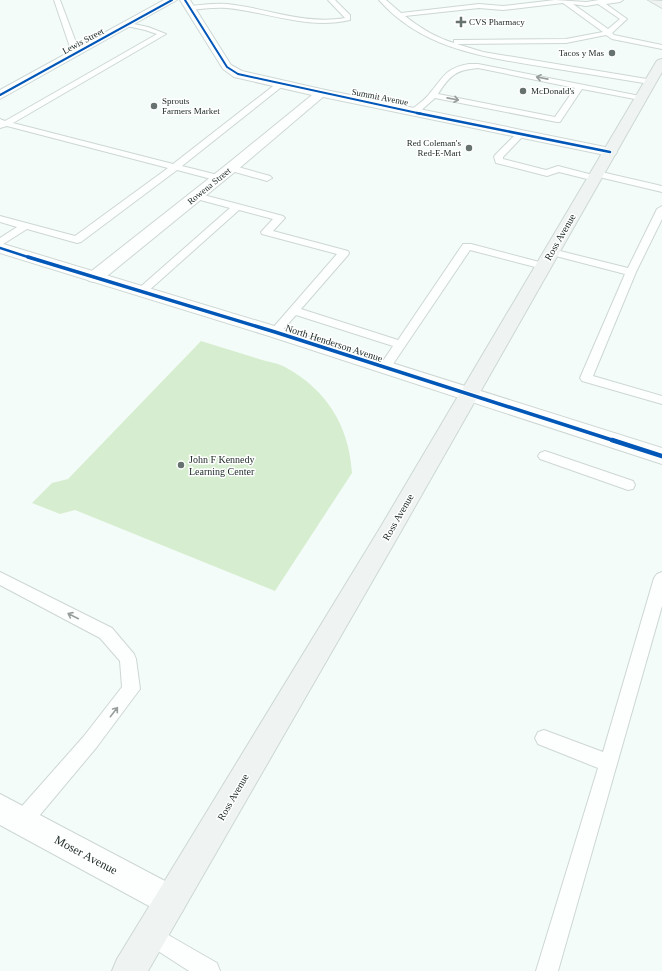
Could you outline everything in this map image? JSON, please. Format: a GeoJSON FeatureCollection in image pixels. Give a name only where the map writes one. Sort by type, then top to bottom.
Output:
{"type":"FeatureCollection","features":[{"type":"Feature","properties":{"kind":"main road"},"geometry":{"type":"LineString","coordinates":[[653,0],[662,5]]}},
{"type":"Feature","properties":{"kind":"main road","name":"Ross Avenue"},"geometry":{"type":"LineString","coordinates":[[129,971],[388,534],[640,98],[655,81],[662,63]]}},
{"type":"Feature","properties":{"kind":"street","name":"Lewis Street"},"geometry":{"type":"LineString","coordinates":[[0,95],[172,0]]}},
{"type":"Feature","properties":{"kind":"street","name":"Summit Avenue"},"geometry":{"type":"LineString","coordinates":[[188,4],[227,67],[238,74],[321,93],[610,152]]}},
{"type":"Feature","properties":{"kind":"street","name":"Rowena Street"},"geometry":{"type":"LineString","coordinates":[[95,276],[219,178],[321,93]]}},
{"type":"Feature","properties":{"kind":"street","name":"North Henderson Avenue"},"geometry":{"type":"LineString","coordinates":[[0,248],[274,332],[662,456]]}},
{"type":"Feature","properties":{"kind":"street","name":"Moser Avenue"},"geometry":{"type":"LineString","coordinates":[[11,815],[171,901]]}},
{"type":"Feature","properties":{"kind":"lane"},"geometry":{"type":"LineString","coordinates":[[56,0],[76,53]]}},
{"type":"Feature","properties":{"kind":"lane"},"geometry":{"type":"LineString","coordinates":[[188,4],[226,6],[285,18],[332,22],[348,19],[348,16],[331,0]]}},
{"type":"Feature","properties":{"kind":"lane"},"geometry":{"type":"LineString","coordinates":[[382,0],[414,27],[443,42],[482,54],[655,81]]}},
{"type":"Feature","properties":{"kind":"lane"},"geometry":{"type":"LineString","coordinates":[[400,15],[479,6],[503,8],[563,1],[586,4],[620,0]]}},
{"type":"Feature","properties":{"kind":"lane"},"geometry":{"type":"LineString","coordinates":[[563,1],[602,27],[612,37],[662,47]]}},
{"type":"Feature","properties":{"kind":"lane"},"geometry":{"type":"LineString","coordinates":[[443,42],[527,40],[551,42],[566,41],[608,32],[624,19],[599,2]]}},
{"type":"Feature","properties":{"kind":"lane"},"geometry":{"type":"LineString","coordinates":[[2,124],[163,34],[146,28],[129,25]]}},
{"type":"Feature","properties":{"kind":"lane"},"geometry":{"type":"LineString","coordinates":[[414,112],[433,95],[441,82],[452,70],[463,66],[478,66],[640,98]]}},
{"type":"Feature","properties":{"kind":"lane"},"geometry":{"type":"LineString","coordinates":[[0,220],[77,240],[176,166],[280,84]]}},
{"type":"Feature","properties":{"kind":"lane"},"geometry":{"type":"LineString","coordinates":[[433,95],[557,120],[580,86]]}},
{"type":"Feature","properties":{"kind":"lane"},"geometry":{"type":"LineString","coordinates":[[2,124],[176,166],[219,178]]}},
{"type":"Feature","properties":{"kind":"lane"},"geometry":{"type":"LineString","coordinates":[[521,134],[498,157],[499,161],[547,172],[558,169],[662,189]]}},
{"type":"Feature","properties":{"kind":"lane"},"geometry":{"type":"LineString","coordinates":[[231,168],[267,178]]}},
{"type":"Feature","properties":{"kind":"lane"},"geometry":{"type":"LineString","coordinates":[[196,196],[280,218],[266,232],[344,253],[274,332]]}},
{"type":"Feature","properties":{"kind":"lane"},"geometry":{"type":"LineString","coordinates":[[142,291],[237,207]]}},
{"type":"Feature","properties":{"kind":"lane"},"geometry":{"type":"LineString","coordinates":[[662,209],[631,272],[586,378],[662,400]]}},
{"type":"Feature","properties":{"kind":"lane"},"geometry":{"type":"LineString","coordinates":[[0,243],[25,226]]}},
{"type":"Feature","properties":{"kind":"lane"},"geometry":{"type":"LineString","coordinates":[[385,367],[399,344],[467,246],[543,266]]}},
{"type":"Feature","properties":{"kind":"lane"},"geometry":{"type":"LineString","coordinates":[[552,252],[631,272]]}},
{"type":"Feature","properties":{"kind":"lane"},"geometry":{"type":"LineString","coordinates":[[294,311],[399,344]]}},
{"type":"Feature","properties":{"kind":"lane"},"geometry":{"type":"LineString","coordinates":[[545,456],[628,485]]}},
{"type":"Feature","properties":{"kind":"lane"},"geometry":{"type":"LineString","coordinates":[[0,578],[106,633],[128,659],[131,689],[90,742],[11,815]]}},
{"type":"Feature","properties":{"kind":"lane"},"geometry":{"type":"LineString","coordinates":[[547,971],[610,762],[662,578]]}},
{"type":"Feature","properties":{"kind":"lane"},"geometry":{"type":"LineString","coordinates":[[544,738],[610,762]]}},
{"type":"Feature","properties":{"kind":"lane"},"geometry":{"type":"LineString","coordinates":[[151,935],[209,971]]}},
{"type":"Feature","properties":{"kind":"green space"},"geometry":{"type":"Polygon","coordinates":[[[201,341],[279,364],[300,376],[324,398],[341,425],[346,440],[352,473],[275,591],[75,510],[60,514],[32,503],[52,483],[68,479],[201,341]]]}},
{"type":"Feature","properties":{"kind":"cycle path"},"geometry":{"type":"LineString","coordinates":[[0,95],[172,0]]}},
{"type":"Feature","properties":{"kind":"cycle path"},"geometry":{"type":"LineString","coordinates":[[185,0],[227,67],[238,74],[321,93],[610,152]]}},
{"type":"Feature","properties":{"kind":"cycle path"},"geometry":{"type":"LineString","coordinates":[[0,248],[275,332],[662,456]]}},
{"type":"Feature","properties":{"kind":"place","name":"CVS Pharmacy"},"geometry":{"type":"Point","coordinates":[461,22]}},
{"type":"Feature","properties":{"kind":"place","name":"Tacos y Mas"},"geometry":{"type":"Point","coordinates":[612,53]}},
{"type":"Feature","properties":{"kind":"place","name":"McDonald's"},"geometry":{"type":"Point","coordinates":[523,91]}},
{"type":"Feature","properties":{"kind":"place","name":"Sprouts Farmers Market"},"geometry":{"type":"Point","coordinates":[154,106]}},
{"type":"Feature","properties":{"kind":"place","name":"Red Coleman's Red-E-Mart"},"geometry":{"type":"Point","coordinates":[469,148]}},
{"type":"Feature","properties":{"kind":"place","name":"John F Kennedy Learning Center"},"geometry":{"type":"Point","coordinates":[181,465]}}]}
